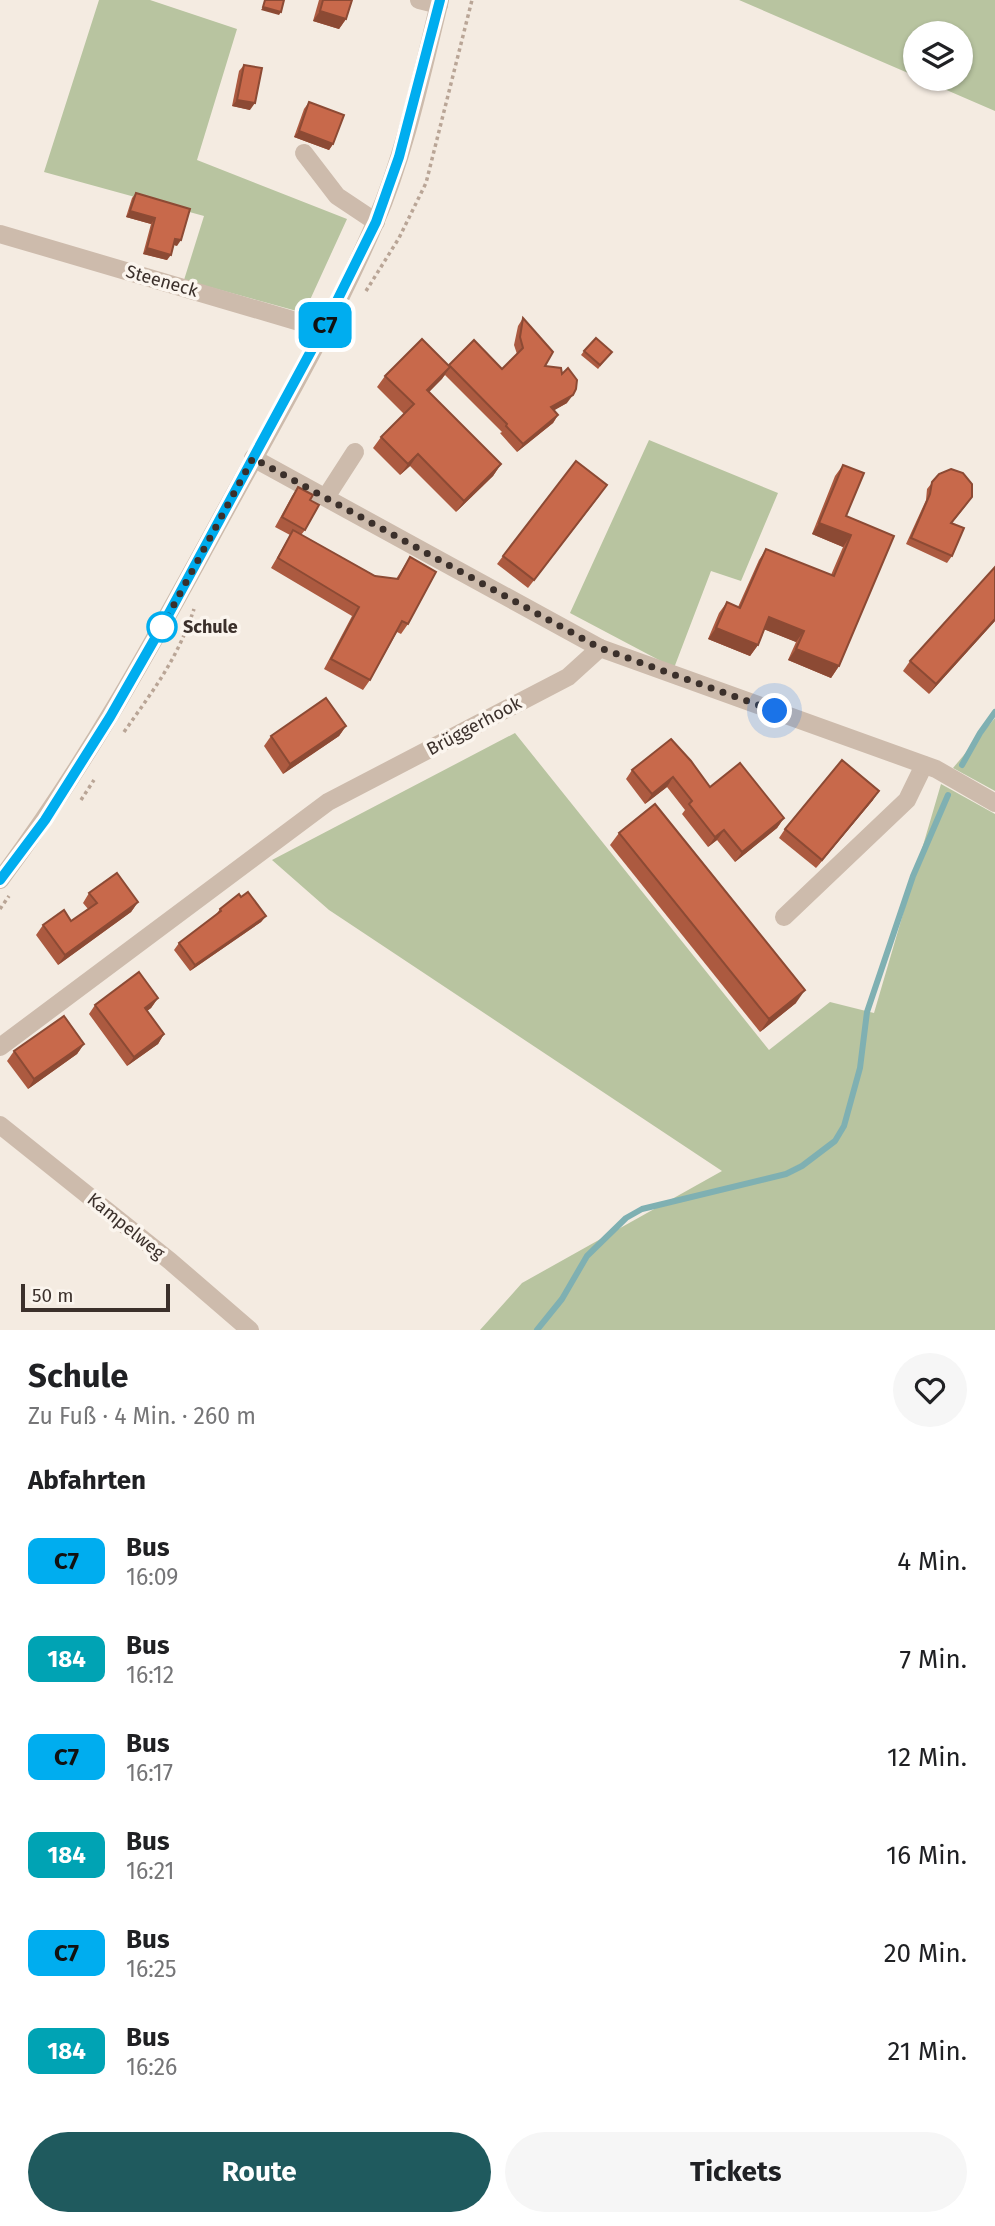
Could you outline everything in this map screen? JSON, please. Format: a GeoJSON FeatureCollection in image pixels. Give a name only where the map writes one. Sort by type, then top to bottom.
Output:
{"type":"FeatureCollection","features":[{"type":"Feature","properties":{"kind":"street"},"geometry":{"type":"LineString","coordinates":[[0,880],[45,820],[97,739],[161,628],[323,329],[376,222],[399,157],[440,3],[419,0]]}},
{"type":"Feature","properties":{"kind":"street"},"geometry":{"type":"LineString","coordinates":[[304,153],[337,196],[376,222]]}},
{"type":"Feature","properties":{"kind":"street","name":"Steeneck"},"geometry":{"type":"LineString","coordinates":[[0,234],[323,329]]}},
{"type":"Feature","properties":{"kind":"street"},"geometry":{"type":"LineString","coordinates":[[326,496],[355,452]]}},
{"type":"Feature","properties":{"kind":"street"},"geometry":{"type":"LineString","coordinates":[[253,458],[600,648],[936,769],[995,803]]}},
{"type":"Feature","properties":{"kind":"street","name":"Brüggerhook"},"geometry":{"type":"LineString","coordinates":[[0,1046],[328,802],[568,677],[600,648]]}},
{"type":"Feature","properties":{"kind":"street"},"geometry":{"type":"LineString","coordinates":[[784,917],[907,800],[924,765]]}},
{"type":"Feature","properties":{"kind":"street","name":"Kampelweg"},"geometry":{"type":"LineString","coordinates":[[0,1125],[170,1261],[250,1330]]}},
{"type":"Feature","properties":{"kind":"green space"},"geometry":{"type":"Polygon","coordinates":[[[99,0],[150,0],[237,29],[197,160],[347,219],[304,313],[184,280],[204,216],[44,172],[99,0]]]}},
{"type":"Feature","properties":{"kind":"green space"},"geometry":{"type":"Polygon","coordinates":[[[739,0],[995,0],[995,111],[949,91],[973,91],[973,21],[903,21],[903,71],[739,0]]]}},
{"type":"Feature","properties":{"kind":"green space"},"geometry":{"type":"Polygon","coordinates":[[[649,440],[778,493],[741,581],[711,571],[674,668],[570,613],[649,440]]]}},
{"type":"Feature","properties":{"kind":"green space"},"geometry":{"type":"Polygon","coordinates":[[[995,718],[995,791],[953,768],[995,718]]]}},
{"type":"Feature","properties":{"kind":"green space"},"geometry":{"type":"Polygon","coordinates":[[[515,733],[769,1050],[830,1002],[874,1013],[941,784],[995,814],[995,1330],[480,1330],[522,1283],[722,1171],[329,910],[272,860],[515,733]]]}},
{"type":"Feature","properties":{"kind":"building"},"geometry":{"type":"Polygon","coordinates":[[[265,0],[284,0],[281,12],[263,7],[265,0]]]}},
{"type":"Feature","properties":{"kind":"building"},"geometry":{"type":"Polygon","coordinates":[[[323,0],[352,0],[346,19],[320,11],[323,0]]]}},
{"type":"Feature","properties":{"kind":"building"},"geometry":{"type":"Polygon","coordinates":[[[244,65],[262,68],[255,103],[237,100],[244,65]]]}},
{"type":"Feature","properties":{"kind":"building"},"geometry":{"type":"Polygon","coordinates":[[[309,102],[344,115],[333,144],[299,131],[309,102]]]}},
{"type":"Feature","properties":{"kind":"building"},"geometry":{"type":"Polygon","coordinates":[[[136,193],[190,209],[181,240],[175,239],[171,255],[147,248],[155,218],[130,211],[136,193]]]}},
{"type":"Feature","properties":{"kind":"building"},"geometry":{"type":"Polygon","coordinates":[[[523,318],[553,352],[545,366],[561,368],[562,374],[568,368],[577,380],[573,395],[551,407],[558,415],[523,444],[449,365],[474,340],[502,369],[523,348],[520,337],[523,318]]]}},
{"type":"Feature","properties":{"kind":"building"},"geometry":{"type":"Polygon","coordinates":[[[596,338],[612,352],[600,365],[584,351],[596,338]]]}},
{"type":"Feature","properties":{"kind":"building"},"geometry":{"type":"Polygon","coordinates":[[[422,339],[450,367],[427,390],[501,464],[464,501],[418,454],[408,464],[381,437],[414,404],[385,376],[422,339]]]}},
{"type":"Feature","properties":{"kind":"building"},"geometry":{"type":"Polygon","coordinates":[[[576,461],[607,485],[534,580],[503,556],[576,461]]]}},
{"type":"Feature","properties":{"kind":"building"},"geometry":{"type":"Polygon","coordinates":[[[843,465],[864,473],[846,516],[894,536],[839,666],[796,649],[804,631],[769,617],[758,645],[716,628],[727,602],[740,608],[766,549],[834,576],[851,535],[819,523],[843,465]]]}},
{"type":"Feature","properties":{"kind":"building"},"geometry":{"type":"Polygon","coordinates":[[[951,469],[963,473],[972,484],[972,497],[951,523],[964,528],[952,556],[911,538],[930,494],[932,482],[939,474],[951,469]]]}},
{"type":"Feature","properties":{"kind":"building"},"geometry":{"type":"Polygon","coordinates":[[[298,487],[313,495],[310,500],[319,505],[305,530],[282,517],[298,487]]]}},
{"type":"Feature","properties":{"kind":"building"},"geometry":{"type":"Polygon","coordinates":[[[293,530],[375,576],[398,579],[410,557],[436,572],[408,624],[402,621],[370,680],[331,659],[359,607],[278,558],[293,530]]]}},
{"type":"Feature","properties":{"kind":"building"},"geometry":{"type":"Polygon","coordinates":[[[995,567],[995,619],[936,684],[910,661],[995,567]]]}},
{"type":"Feature","properties":{"kind":"building"},"geometry":{"type":"Polygon","coordinates":[[[326,698],[346,726],[290,764],[271,736],[326,698]]]}},
{"type":"Feature","properties":{"kind":"building"},"geometry":{"type":"Polygon","coordinates":[[[671,739],[710,787],[740,763],[784,818],[742,852],[724,830],[715,837],[689,804],[692,801],[673,777],[652,794],[632,770],[671,739]]]}},
{"type":"Feature","properties":{"kind":"building"},"geometry":{"type":"Polygon","coordinates":[[[842,760],[879,791],[822,860],[785,829],[842,760]]]}},
{"type":"Feature","properties":{"kind":"building"},"geometry":{"type":"Polygon","coordinates":[[[655,804],[805,990],[769,1019],[619,833],[655,804]]]}},
{"type":"Feature","properties":{"kind":"building"},"geometry":{"type":"Polygon","coordinates":[[[117,873],[138,902],[65,955],[43,925],[64,910],[71,921],[97,903],[89,893],[117,873]]]}},
{"type":"Feature","properties":{"kind":"building"},"geometry":{"type":"Polygon","coordinates":[[[248,892],[266,916],[195,965],[179,943],[239,894],[241,897],[248,892]]]}},
{"type":"Feature","properties":{"kind":"building"},"geometry":{"type":"Polygon","coordinates":[[[139,972],[158,998],[145,1008],[164,1034],[134,1057],[95,1005],[139,972]]]}},
{"type":"Feature","properties":{"kind":"building"},"geometry":{"type":"Polygon","coordinates":[[[64,1016],[84,1044],[34,1079],[14,1051],[64,1016]]]}},
{"type":"Feature","properties":{"kind":"waterway"},"geometry":{"type":"LineString","coordinates":[[962,765],[995,712]]}},
{"type":"Feature","properties":{"kind":"waterway"},"geometry":{"type":"LineString","coordinates":[[537,1330],[562,1299],[587,1256],[626,1218],[642,1209],[786,1174],[802,1166],[835,1141],[844,1126],[860,1068],[867,1012],[913,876],[948,795]]}},
{"type":"Feature","properties":{"kind":"bus line","name":"C7"},"geometry":{"type":"LineString","coordinates":[[0,880],[45,820],[110,717],[323,329],[376,222],[399,157],[440,0]]}},
{"type":"Feature","properties":{"kind":"place","name":"Schule"},"geometry":{"type":"Point","coordinates":[162,627]}},
{"type":"Feature","properties":{"kind":"route"},"geometry":{"type":"LineString","coordinates":[[162,627],[253,458],[600,648],[775,711]]}}]}
